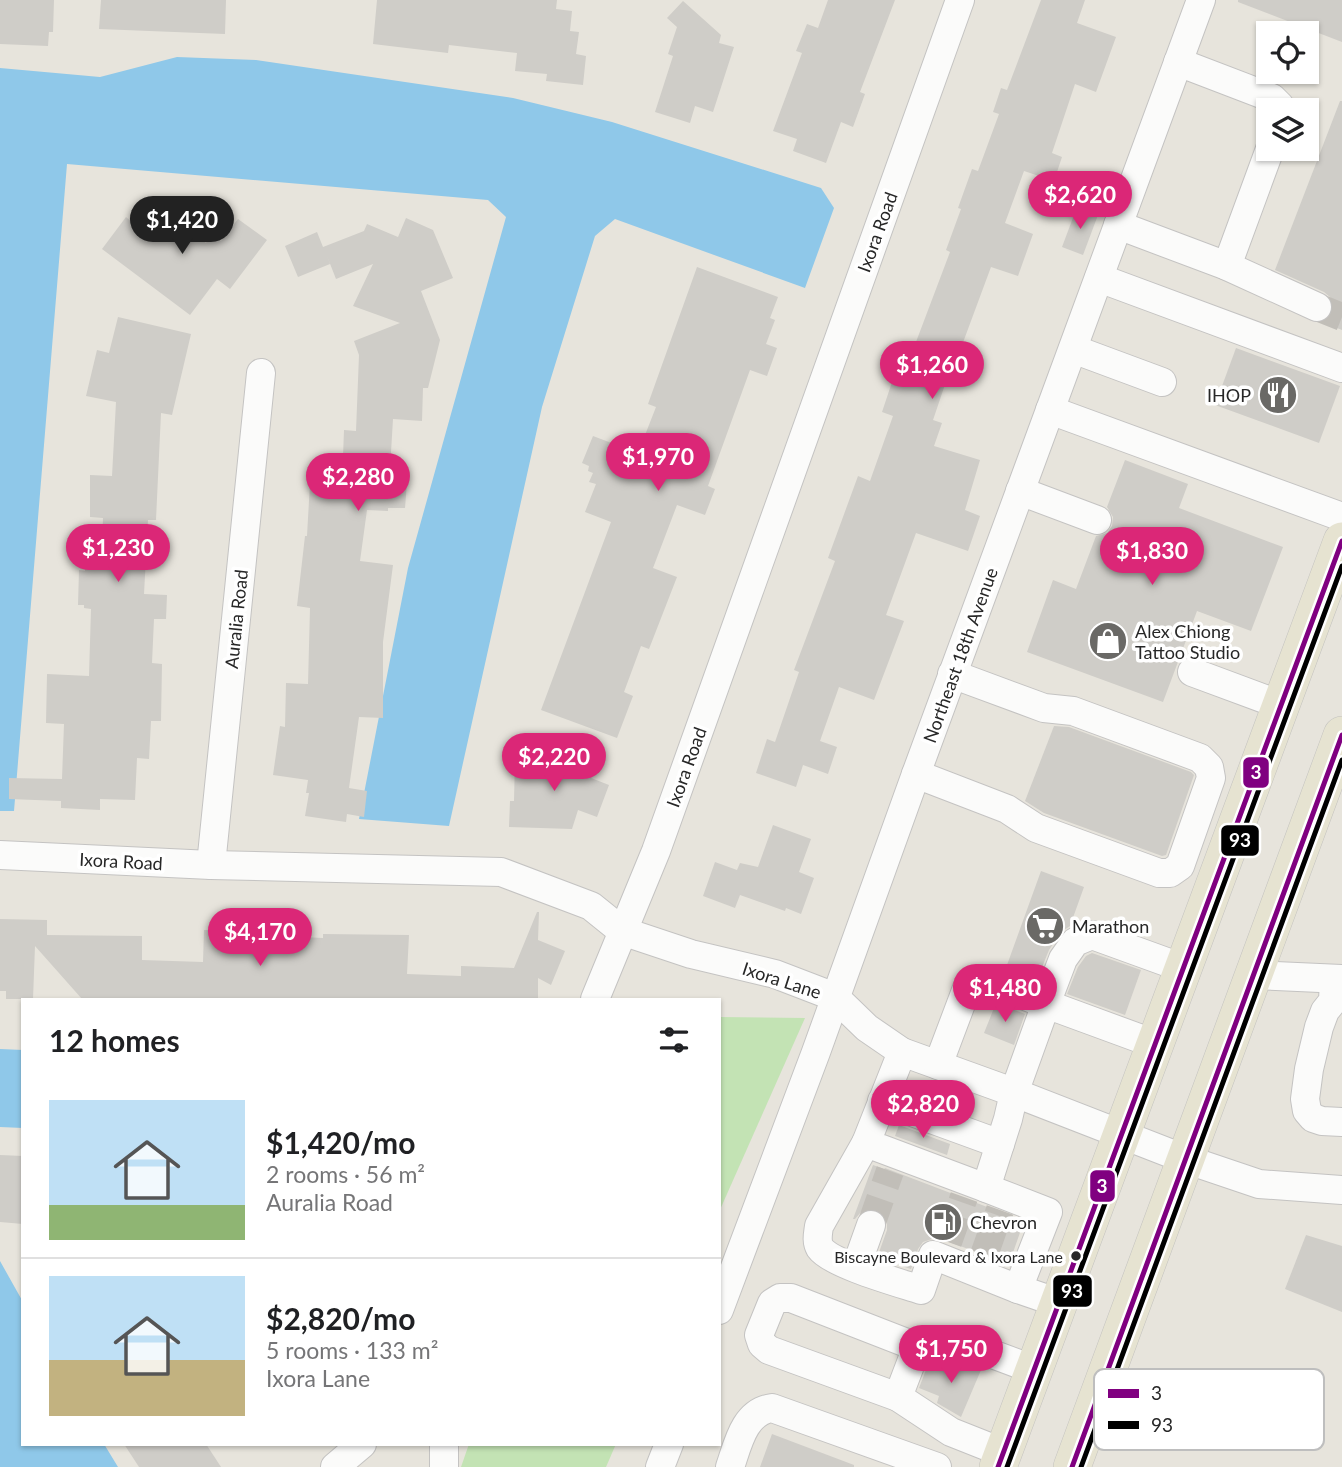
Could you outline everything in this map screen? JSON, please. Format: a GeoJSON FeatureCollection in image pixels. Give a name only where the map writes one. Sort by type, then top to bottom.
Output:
{"type":"FeatureCollection","features":[{"type":"Feature","properties":{"kind":"main road"},"geometry":{"type":"LineString","coordinates":[[1001,1460],[1342,541]]}},
{"type":"Feature","properties":{"kind":"main road"},"geometry":{"type":"LineString","coordinates":[[1108,1369],[1253,975],[1339,752]]}},
{"type":"Feature","properties":{"kind":"main road"},"geometry":{"type":"LineString","coordinates":[[1072,1467],[1094,1407]]}},
{"type":"Feature","properties":{"kind":"street","name":"Ixora Road"},"geometry":{"type":"LineString","coordinates":[[0,855],[211,865],[501,872],[591,906],[622,931],[656,851],[686,769],[960,0]]}},
{"type":"Feature","properties":{"kind":"street","name":"Northeast 18th Avenue"},"geometry":{"type":"LineString","coordinates":[[721,1305],[1201,0]]}},
{"type":"Feature","properties":{"kind":"street"},"geometry":{"type":"LineString","coordinates":[[1178,62],[1272,98]]}},
{"type":"Feature","properties":{"kind":"street"},"geometry":{"type":"LineString","coordinates":[[1227,265],[1266,161]]}},
{"type":"Feature","properties":{"kind":"street"},"geometry":{"type":"LineString","coordinates":[[1118,225],[1227,265],[1317,307]]}},
{"type":"Feature","properties":{"kind":"street"},"geometry":{"type":"LineString","coordinates":[[1099,278],[1342,368]]}},
{"type":"Feature","properties":{"kind":"street"},"geometry":{"type":"LineString","coordinates":[[1073,348],[1162,382]]}},
{"type":"Feature","properties":{"kind":"street","name":"Auralia Road"},"geometry":{"type":"LineString","coordinates":[[211,865],[261,373]]}},
{"type":"Feature","properties":{"kind":"street"},"geometry":{"type":"LineString","coordinates":[[1050,410],[1342,517]]}},
{"type":"Feature","properties":{"kind":"street"},"geometry":{"type":"LineString","coordinates":[[1020,491],[1097,520]]}},
{"type":"Feature","properties":{"kind":"street"},"geometry":{"type":"LineString","coordinates":[[1192,672],[1281,705]]}},
{"type":"Feature","properties":{"kind":"street"},"geometry":{"type":"LineString","coordinates":[[916,774],[1007,809],[1036,828],[1159,873],[1170,873],[1180,866],[1211,778],[1209,767],[1200,758],[1073,711],[1044,708],[952,674]]}},
{"type":"Feature","properties":{"kind":"street","name":"Ixora Lane"},"geometry":{"type":"LineString","coordinates":[[622,931],[691,954],[775,974],[835,998],[867,1028],[902,1052],[1185,1159],[1259,1184],[1342,1190]]}},
{"type":"Feature","properties":{"kind":"street"},"geometry":{"type":"LineString","coordinates":[[595,998],[622,931]]}},
{"type":"Feature","properties":{"kind":"street"},"geometry":{"type":"LineString","coordinates":[[985,1195],[1014,1093],[1063,959],[1075,942],[1092,935],[1183,968]]}},
{"type":"Feature","properties":{"kind":"street"},"geometry":{"type":"LineString","coordinates":[[1253,975],[1338,979],[1334,1001],[1325,1011],[1319,1027],[1305,1099],[1307,1111],[1313,1118],[1342,1122]]}},
{"type":"Feature","properties":{"kind":"street"},"geometry":{"type":"LineString","coordinates":[[938,1065],[967,988],[972,981],[981,979],[1155,1044]]}},
{"type":"Feature","properties":{"kind":"street"},"geometry":{"type":"LineString","coordinates":[[902,1052],[866,1143],[819,1226],[817,1240],[820,1247],[835,1259],[856,1268],[921,1290],[933,1255],[945,1251],[981,1264],[1018,1289],[1059,1303]]}},
{"type":"Feature","properties":{"kind":"street"},"geometry":{"type":"LineString","coordinates":[[882,1101],[1000,1144]]}},
{"type":"Feature","properties":{"kind":"street"},"geometry":{"type":"LineString","coordinates":[[866,1143],[893,1163],[1088,1227]]}},
{"type":"Feature","properties":{"kind":"street"},"geometry":{"type":"LineString","coordinates":[[1018,1289],[1048,1212]]}},
{"type":"Feature","properties":{"kind":"street"},"geometry":{"type":"LineString","coordinates":[[856,1268],[871,1225]]}},
{"type":"Feature","properties":{"kind":"street"},"geometry":{"type":"LineString","coordinates":[[1001,1460],[951,1432],[898,1397],[769,1350],[762,1344],[759,1335],[772,1303],[780,1298],[791,1298],[917,1346],[945,1343],[984,1351],[1035,1370]]}},
{"type":"Feature","properties":{"kind":"street"},"geometry":{"type":"LineString","coordinates":[[898,1397],[917,1346]]}},
{"type":"Feature","properties":{"kind":"street"},"geometry":{"type":"LineString","coordinates":[[730,1467],[745,1426],[762,1409],[772,1408],[923,1465]]}},
{"type":"Feature","properties":{"kind":"street"},"geometry":{"type":"LineString","coordinates":[[335,1467],[360,1446]]}},
{"type":"Feature","properties":{"kind":"street"},"geometry":{"type":"LineString","coordinates":[[444,1446],[444,1467]]}},
{"type":"Feature","properties":{"kind":"street"},"geometry":{"type":"LineString","coordinates":[[660,1467],[668,1446]]}},
{"type":"Feature","properties":{"kind":"green space"},"geometry":{"type":"Polygon","coordinates":[[[721,1017],[805,1018],[721,1207],[721,1017]]]}},
{"type":"Feature","properties":{"kind":"green space"},"geometry":{"type":"Polygon","coordinates":[[[468,1446],[615,1446],[606,1467],[461,1467],[468,1446]]]}},
{"type":"Feature","properties":{"kind":"water"},"geometry":{"type":"Polygon","coordinates":[[[177,57],[256,60],[513,98],[612,122],[821,188],[834,208],[805,288],[615,219],[595,236],[542,407],[449,826],[359,819],[408,568],[506,217],[488,200],[67,164],[14,811],[0,811],[0,68],[100,77],[177,57]]]}},
{"type":"Feature","properties":{"kind":"water"},"geometry":{"type":"Polygon","coordinates":[[[0,1049],[21,1050],[21,1128],[0,1127],[0,1049]]]}},
{"type":"Feature","properties":{"kind":"water"},"geometry":{"type":"Polygon","coordinates":[[[0,1261],[21,1298],[21,1446],[105,1446],[118,1467],[0,1467],[0,1261]]]}},
{"type":"Feature","properties":{"kind":"building"},"geometry":{"type":"Polygon","coordinates":[[[0,0],[54,0],[53,32],[49,32],[48,46],[0,44],[0,0]]]}},
{"type":"Feature","properties":{"kind":"building"},"geometry":{"type":"Polygon","coordinates":[[[101,0],[226,0],[225,34],[99,29],[101,0]]]}},
{"type":"Feature","properties":{"kind":"building"},"geometry":{"type":"Polygon","coordinates":[[[377,0],[557,0],[556,9],[572,11],[570,31],[579,32],[576,54],[586,56],[583,85],[546,81],[547,74],[515,71],[517,53],[449,45],[448,53],[373,44],[377,0]]]}},
{"type":"Feature","properties":{"kind":"building"},"geometry":{"type":"Polygon","coordinates":[[[828,0],[895,0],[860,92],[865,94],[853,127],[841,122],[826,163],[793,151],[797,139],[773,131],[802,53],[796,51],[807,24],[818,28],[828,0]]]}},
{"type":"Feature","properties":{"kind":"building"},"geometry":{"type":"Polygon","coordinates":[[[1041,0],[1085,0],[1077,23],[1116,37],[1096,92],[1075,84],[1052,153],[1062,157],[1054,181],[1024,171],[1005,223],[1033,234],[1018,276],[991,267],[958,356],[955,355],[933,420],[942,423],[934,446],[980,460],[965,510],[980,516],[968,551],[916,533],[886,615],[904,621],[874,700],[839,687],[820,741],[837,747],[828,774],[803,765],[796,787],[756,773],[767,739],[775,742],[799,672],[794,670],[835,561],[828,558],[858,476],[870,481],[893,416],[882,412],[894,376],[902,379],[950,252],[946,250],[972,169],[978,171],[999,114],[993,112],[1001,88],[1007,90],[1041,0]]]}},
{"type":"Feature","properties":{"kind":"building"},"geometry":{"type":"Polygon","coordinates":[[[1342,0],[1342,42],[1319,33],[1319,21],[1287,21],[1238,2],[1342,0]]]}},
{"type":"Feature","properties":{"kind":"building"},"geometry":{"type":"Polygon","coordinates":[[[683,1],[721,35],[719,43],[734,47],[713,112],[695,106],[690,123],[655,112],[673,56],[668,54],[677,27],[667,18],[683,1]]]}},
{"type":"Feature","properties":{"kind":"building"},"geometry":{"type":"Polygon","coordinates":[[[1342,101],[1342,330],[1322,322],[1332,313],[1330,297],[1275,270],[1342,101]]]}},
{"type":"Feature","properties":{"kind":"building"},"geometry":{"type":"Polygon","coordinates":[[[1077,207],[1098,215],[1083,255],[1062,247],[1077,207]]]}},
{"type":"Feature","properties":{"kind":"building"},"geometry":{"type":"Polygon","coordinates":[[[162,210],[206,243],[212,234],[221,241],[238,219],[267,240],[230,289],[217,279],[190,315],[102,249],[126,217],[134,224],[142,212],[162,210]]]}},
{"type":"Feature","properties":{"kind":"building"},"geometry":{"type":"Polygon","coordinates":[[[406,218],[433,230],[453,278],[421,291],[440,340],[428,388],[423,388],[422,421],[393,419],[390,469],[408,470],[405,508],[388,508],[388,511],[367,510],[360,561],[393,565],[383,642],[383,718],[359,717],[349,788],[367,791],[364,817],[347,814],[346,822],[305,816],[308,780],[273,775],[280,726],[285,727],[286,683],[308,684],[310,608],[297,606],[307,536],[310,483],[342,484],[344,430],[356,431],[359,355],[354,341],[400,323],[353,306],[373,264],[336,279],[327,256],[330,264],[298,277],[285,246],[317,232],[323,247],[364,231],[367,224],[398,237],[406,218]]]}},
{"type":"Feature","properties":{"kind":"building"},"geometry":{"type":"Polygon","coordinates":[[[697,267],[778,297],[770,318],[775,320],[766,344],[777,348],[767,376],[750,370],[708,486],[715,489],[705,515],[677,505],[653,568],[677,577],[649,649],[641,646],[624,692],[633,696],[617,738],[541,710],[611,522],[585,512],[596,484],[589,482],[593,473],[588,471],[589,466],[582,463],[593,436],[638,453],[656,407],[648,404],[697,267]]]}},
{"type":"Feature","properties":{"kind":"building"},"geometry":{"type":"Polygon","coordinates":[[[118,317],[191,334],[172,415],[161,413],[156,520],[148,520],[144,594],[167,595],[166,619],[154,619],[152,663],[162,664],[161,721],[151,721],[149,759],[137,758],[135,800],[100,799],[100,810],[61,808],[61,801],[9,799],[9,778],[62,779],[64,724],[46,723],[47,674],[89,676],[91,609],[78,605],[79,570],[101,569],[103,518],[90,517],[90,475],[112,476],[116,402],[86,396],[97,350],[109,353],[118,317]]]}},
{"type":"Feature","properties":{"kind":"building","name":"IHOP"},"geometry":{"type":"Polygon","coordinates":[[[1236,348],[1340,386],[1319,443],[1215,405],[1236,348]]]}},
{"type":"Feature","properties":{"kind":"building"},"geometry":{"type":"Polygon","coordinates":[[[1125,460],[1188,484],[1179,508],[1283,547],[1251,631],[1197,611],[1163,702],[1027,652],[1053,580],[1076,589],[1096,536],[1107,533],[1112,526],[1113,517],[1107,507],[1125,460]]]}},
{"type":"Feature","properties":{"kind":"building"},"geometry":{"type":"Polygon","coordinates":[[[1054,726],[1069,727],[1194,775],[1166,855],[1162,856],[1044,813],[1025,801],[1054,726]]]}},
{"type":"Feature","properties":{"kind":"building"},"geometry":{"type":"Polygon","coordinates":[[[515,758],[598,760],[591,778],[609,785],[597,817],[578,810],[572,829],[509,827],[510,801],[514,801],[515,758]]]}},
{"type":"Feature","properties":{"kind":"building"},"geometry":{"type":"Polygon","coordinates":[[[773,825],[811,839],[799,872],[814,878],[801,914],[740,895],[735,908],[703,896],[715,862],[737,870],[740,863],[758,867],[773,825]]]}},
{"type":"Feature","properties":{"kind":"building","name":"Marathon"},"geometry":{"type":"Polygon","coordinates":[[[1041,871],[1084,887],[1070,926],[1061,932],[1049,950],[1036,982],[1008,972],[1010,967],[1007,965],[1041,871]]]}},
{"type":"Feature","properties":{"kind":"building"},"geometry":{"type":"Polygon","coordinates":[[[539,912],[538,940],[565,951],[551,985],[538,978],[538,998],[81,998],[35,946],[33,998],[6,999],[6,991],[0,991],[0,919],[47,920],[47,935],[142,936],[142,960],[203,962],[204,930],[323,938],[323,934],[409,935],[407,974],[461,976],[461,966],[514,968],[539,912]]]}},
{"type":"Feature","properties":{"kind":"building","name":"Marathon"},"geometry":{"type":"Polygon","coordinates":[[[1092,953],[1141,970],[1125,1015],[1067,994],[1078,967],[1086,956],[1092,953]]]}},
{"type":"Feature","properties":{"kind":"building"},"geometry":{"type":"Polygon","coordinates":[[[996,1003],[1025,1014],[1014,1045],[984,1033],[996,1003]]]}},
{"type":"Feature","properties":{"kind":"building"},"geometry":{"type":"Polygon","coordinates":[[[899,1125],[950,1144],[947,1155],[895,1136],[899,1125]]]}},
{"type":"Feature","properties":{"kind":"building"},"geometry":{"type":"Polygon","coordinates":[[[0,1155],[21,1156],[21,1224],[0,1222],[0,1155]]]}},
{"type":"Feature","properties":{"kind":"building","name":"Chevron"},"geometry":{"type":"Polygon","coordinates":[[[873,1165],[1024,1221],[1009,1264],[933,1236],[918,1249],[911,1269],[877,1258],[887,1230],[884,1215],[869,1209],[853,1219],[873,1165]]]}},
{"type":"Feature","properties":{"kind":"building"},"geometry":{"type":"Polygon","coordinates":[[[1306,1235],[1342,1246],[1342,1312],[1285,1289],[1306,1235]]]}},
{"type":"Feature","properties":{"kind":"building"},"geometry":{"type":"Polygon","coordinates":[[[929,1362],[952,1370],[955,1362],[981,1370],[961,1417],[937,1403],[939,1396],[919,1388],[929,1362]]]}},
{"type":"Feature","properties":{"kind":"building"},"geometry":{"type":"Polygon","coordinates":[[[772,1434],[854,1465],[854,1467],[760,1467],[772,1434]]]}},
{"type":"Feature","properties":{"kind":"building"},"geometry":{"type":"Polygon","coordinates":[[[125,1446],[207,1446],[221,1467],[139,1467],[125,1446]]]}},
{"type":"Feature","properties":{"kind":"tunnel"},"geometry":{"type":"LineString","coordinates":[[1317,307],[1342,317]]}},
{"type":"Feature","properties":{"kind":"tunnel"},"geometry":{"type":"LineString","coordinates":[[871,1225],[890,1171]]}},
{"type":"Feature","properties":{"kind":"tunnel"},"geometry":{"type":"LineString","coordinates":[[948,1242],[964,1197]]}},
{"type":"Feature","properties":{"kind":"tunnel"},"geometry":{"type":"LineString","coordinates":[[984,1255],[1000,1210]]}},
{"type":"Feature","properties":{"kind":"transit line","name":"3"},"geometry":{"type":"LineString","coordinates":[[998,1467],[1342,541]]}},
{"type":"Feature","properties":{"kind":"transit line","name":"93"},"geometry":{"type":"LineString","coordinates":[[1007,1467],[1342,566]]}},
{"type":"Feature","properties":{"kind":"transit line","name":"3"},"geometry":{"type":"LineString","coordinates":[[1108,1369],[1342,735]]}},
{"type":"Feature","properties":{"kind":"transit line","name":"93"},"geometry":{"type":"LineString","coordinates":[[1117,1369],[1342,760]]}},
{"type":"Feature","properties":{"kind":"transit line","name":"3"},"geometry":{"type":"LineString","coordinates":[[1072,1467],[1094,1407]]}},
{"type":"Feature","properties":{"kind":"transit line","name":"93"},"geometry":{"type":"LineString","coordinates":[[1081,1467],[1094,1432]]}},
{"type":"Feature","properties":{"kind":"place","name":"IHOP"},"geometry":{"type":"Point","coordinates":[1278,395]}},
{"type":"Feature","properties":{"kind":"place","name":"Alex Chiong Tattoo Studio"},"geometry":{"type":"Point","coordinates":[1108,641]}},
{"type":"Feature","properties":{"kind":"place","name":"Marathon"},"geometry":{"type":"Point","coordinates":[1045,926]}},
{"type":"Feature","properties":{"kind":"place","name":"Chevron"},"geometry":{"type":"Point","coordinates":[943,1222]}},
{"type":"Feature","properties":{"kind":"place","name":"Biscayne Boulevard & Ixora Lane"},"geometry":{"type":"Point","coordinates":[1076,1256]}}]}
